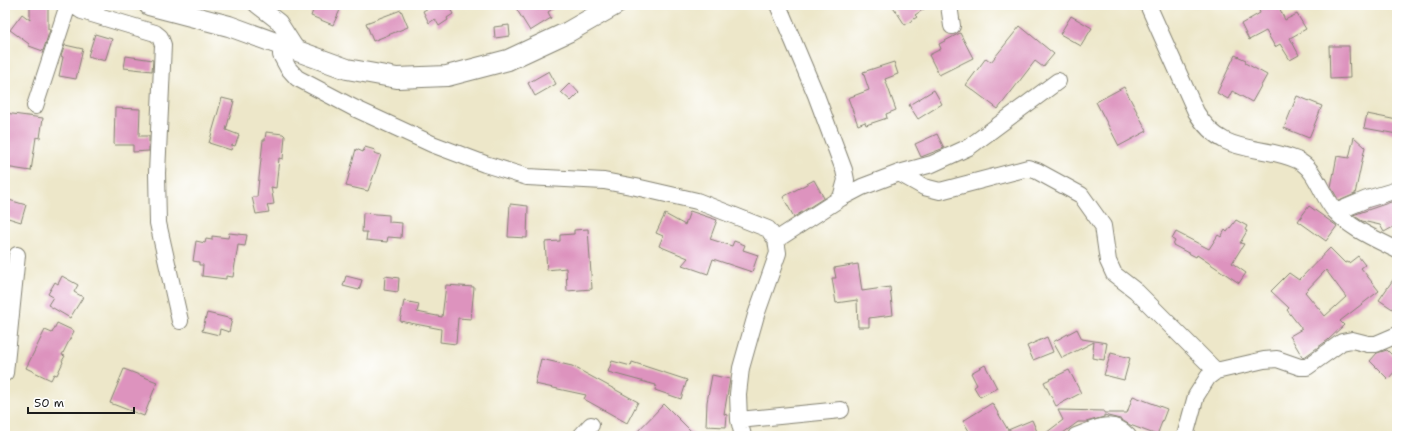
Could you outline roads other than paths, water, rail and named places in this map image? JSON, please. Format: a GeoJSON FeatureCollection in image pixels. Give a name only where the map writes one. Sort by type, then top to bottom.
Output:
{"type":"FeatureCollection","features":[{"type":"Feature","properties":{"kind":"street"},"geometry":{"type":"LineString","coordinates":[[35,106],[68,5]]}},
{"type":"Feature","properties":{"kind":"street"},"geometry":{"type":"LineString","coordinates":[[74,5],[82,11],[155,33],[160,37],[163,45],[157,173],[158,223],[180,321]]}},
{"type":"Feature","properties":{"kind":"street"},"geometry":{"type":"LineString","coordinates":[[149,5],[229,26],[347,69],[397,78],[447,76],[508,60],[568,32],[615,5]]}},
{"type":"Feature","properties":{"kind":"street"},"geometry":{"type":"LineString","coordinates":[[256,5],[278,22]]}},
{"type":"Feature","properties":{"kind":"street"},"geometry":{"type":"LineString","coordinates":[[276,5],[278,22],[289,47]]}},
{"type":"Feature","properties":{"kind":"street"},"geometry":{"type":"LineString","coordinates":[[778,5],[816,95],[844,170],[846,180],[841,198]]}},
{"type":"Feature","properties":{"kind":"street"},"geometry":{"type":"LineString","coordinates":[[948,5],[952,26]]}},
{"type":"Feature","properties":{"kind":"street"},"geometry":{"type":"LineString","coordinates":[[1148,5],[1203,123],[1213,134],[1227,142],[1297,160],[1308,168],[1336,212],[1362,232],[1397,250]]}},
{"type":"Feature","properties":{"kind":"street"},"geometry":{"type":"LineString","coordinates":[[289,47],[282,55],[288,68],[298,78],[354,108],[432,144],[527,178],[604,181],[697,201],[768,229],[776,240],[778,253],[756,315],[741,368],[738,394],[738,420],[743,436]]}},
{"type":"Feature","properties":{"kind":"street"},"geometry":{"type":"LineString","coordinates":[[776,240],[841,198],[862,187],[899,173],[932,164],[969,147],[1058,82]]}},
{"type":"Feature","properties":{"kind":"street"},"geometry":{"type":"LineString","coordinates":[[899,173],[924,187],[940,191],[1028,168],[1037,171],[1081,195],[1103,226],[1108,261],[1114,274],[1136,291],[1216,371]]}},
{"type":"Feature","properties":{"kind":"street"},"geometry":{"type":"LineString","coordinates":[[1336,212],[1367,199],[1397,190]]}},
{"type":"Feature","properties":{"kind":"street"},"geometry":{"type":"LineString","coordinates":[[5,373],[17,255]]}},
{"type":"Feature","properties":{"kind":"street"},"geometry":{"type":"LineString","coordinates":[[1185,436],[1196,396],[1208,377],[1216,371],[1264,360],[1277,359],[1300,367],[1307,367],[1342,342],[1352,340],[1368,344],[1376,344],[1397,335]]}},
{"type":"Feature","properties":{"kind":"street"},"geometry":{"type":"LineString","coordinates":[[738,420],[841,410]]}},
{"type":"Feature","properties":{"kind":"street"},"geometry":{"type":"LineString","coordinates":[[1076,436],[1101,427],[1112,425],[1123,430],[1128,436]]}}]}
